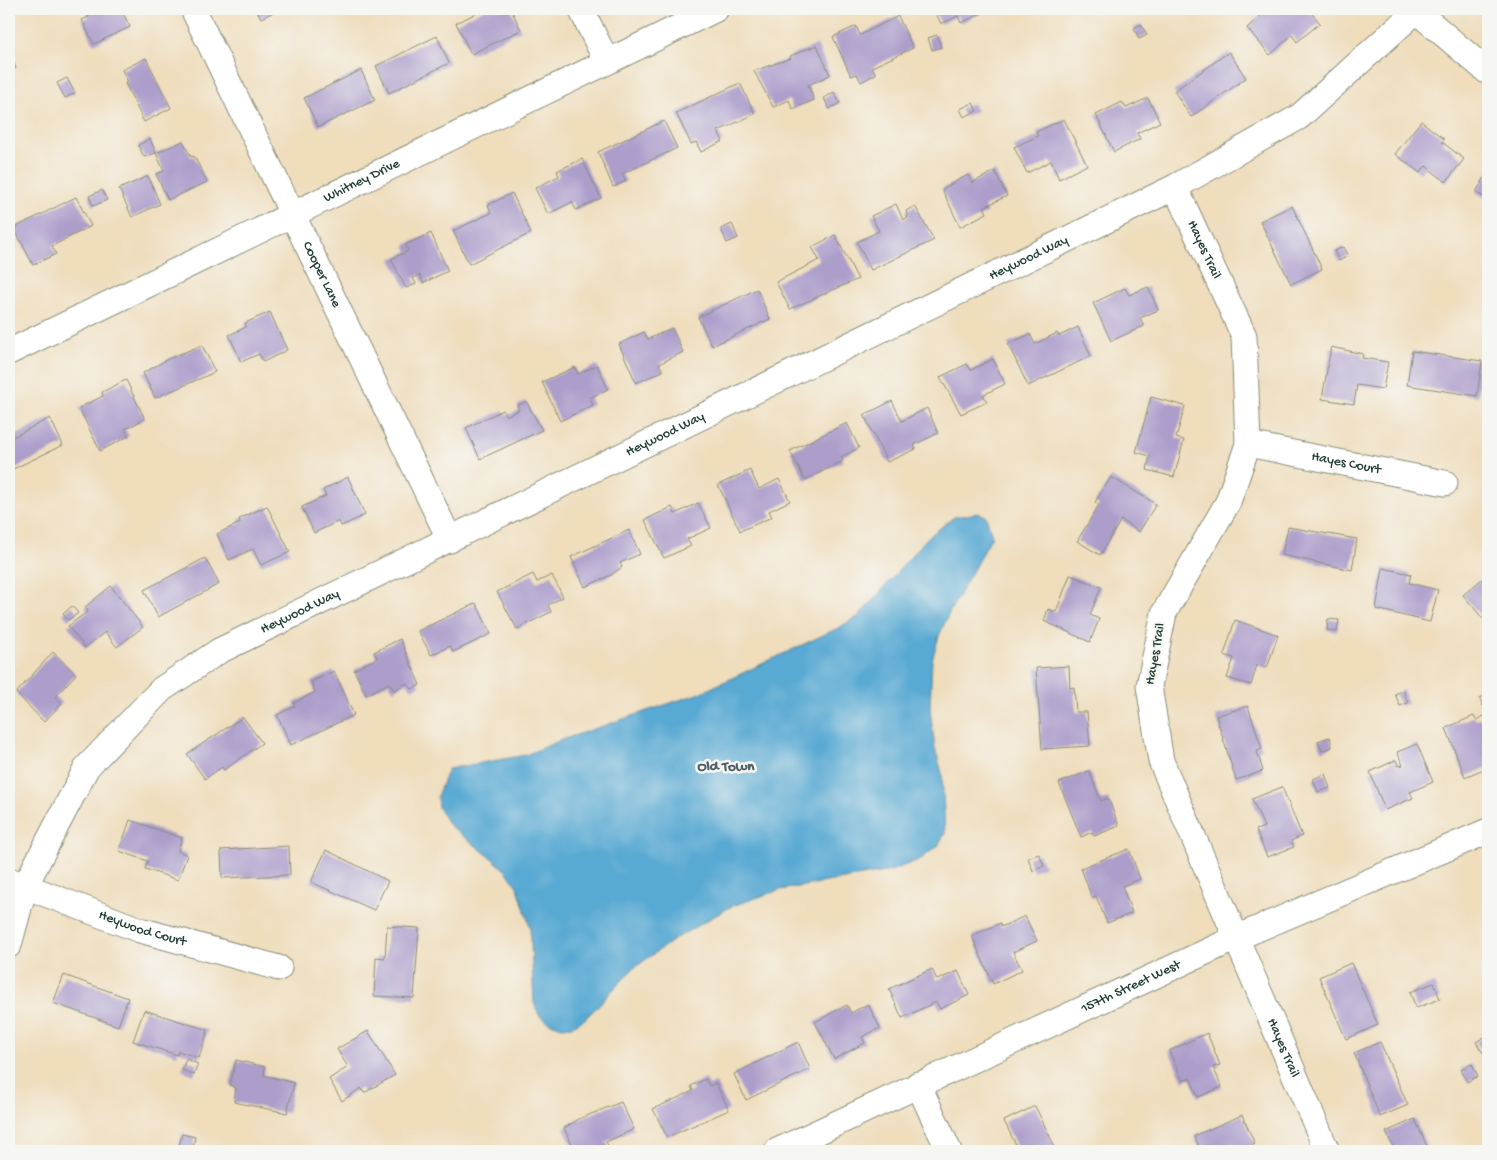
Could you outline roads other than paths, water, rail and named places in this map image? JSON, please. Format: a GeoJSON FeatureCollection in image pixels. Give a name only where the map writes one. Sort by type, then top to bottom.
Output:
{"type":"FeatureCollection","features":[{"type":"Feature","properties":{"kind":"street","name":"Cooper Lane"},"geometry":{"type":"LineString","coordinates":[[193,9],[450,540]]}},
{"type":"Feature","properties":{"kind":"street"},"geometry":{"type":"LineString","coordinates":[[581,9],[607,62]]}},
{"type":"Feature","properties":{"kind":"street","name":"Whitney Drive"},"geometry":{"type":"LineString","coordinates":[[9,352],[716,9]]}},
{"type":"Feature","properties":{"kind":"street"},"geometry":{"type":"LineString","coordinates":[[1415,10],[1488,72]]}},
{"type":"Feature","properties":{"kind":"street","name":"Heywood Way"},"geometry":{"type":"LineString","coordinates":[[9,944],[17,883],[87,766],[162,689],[219,651],[1176,188],[1299,117],[1415,10]]}},
{"type":"Feature","properties":{"kind":"street","name":"Hayes Trail"},"geometry":{"type":"LineString","coordinates":[[1176,188],[1244,336],[1248,444],[1228,502],[1164,613],[1149,686],[1161,761],[1327,1151]]}},
{"type":"Feature","properties":{"kind":"street","name":"Hayes Court"},"geometry":{"type":"LineString","coordinates":[[1248,444],[1445,483]]}},
{"type":"Feature","properties":{"kind":"street","name":"157th Street West"},"geometry":{"type":"LineString","coordinates":[[777,1151],[1236,938],[1488,831]]}},
{"type":"Feature","properties":{"kind":"street","name":"Heywood Court"},"geometry":{"type":"LineString","coordinates":[[17,883],[140,930],[279,968]]}},
{"type":"Feature","properties":{"kind":"street"},"geometry":{"type":"LineString","coordinates":[[918,1084],[949,1151]]}},
{"type":"Feature","properties":{"kind":"water"},"geometry":{"type":"Polygon","coordinates":[[[978,513],[986,516],[992,536],[950,611],[939,636],[932,660],[930,709],[935,748],[942,773],[945,833],[938,846],[921,859],[891,871],[780,890],[732,906],[676,938],[634,968],[586,1018],[573,1026],[562,1027],[548,1022],[539,1015],[534,1003],[530,927],[518,888],[507,872],[494,860],[449,825],[438,807],[437,796],[448,769],[525,755],[561,740],[700,693],[838,628],[859,616],[927,538],[954,517],[978,513]]]}},
{"type":"Feature","properties":{"kind":"district","name":"Old Town"},"geometry":{"type":"Point","coordinates":[726,767]}}]}
